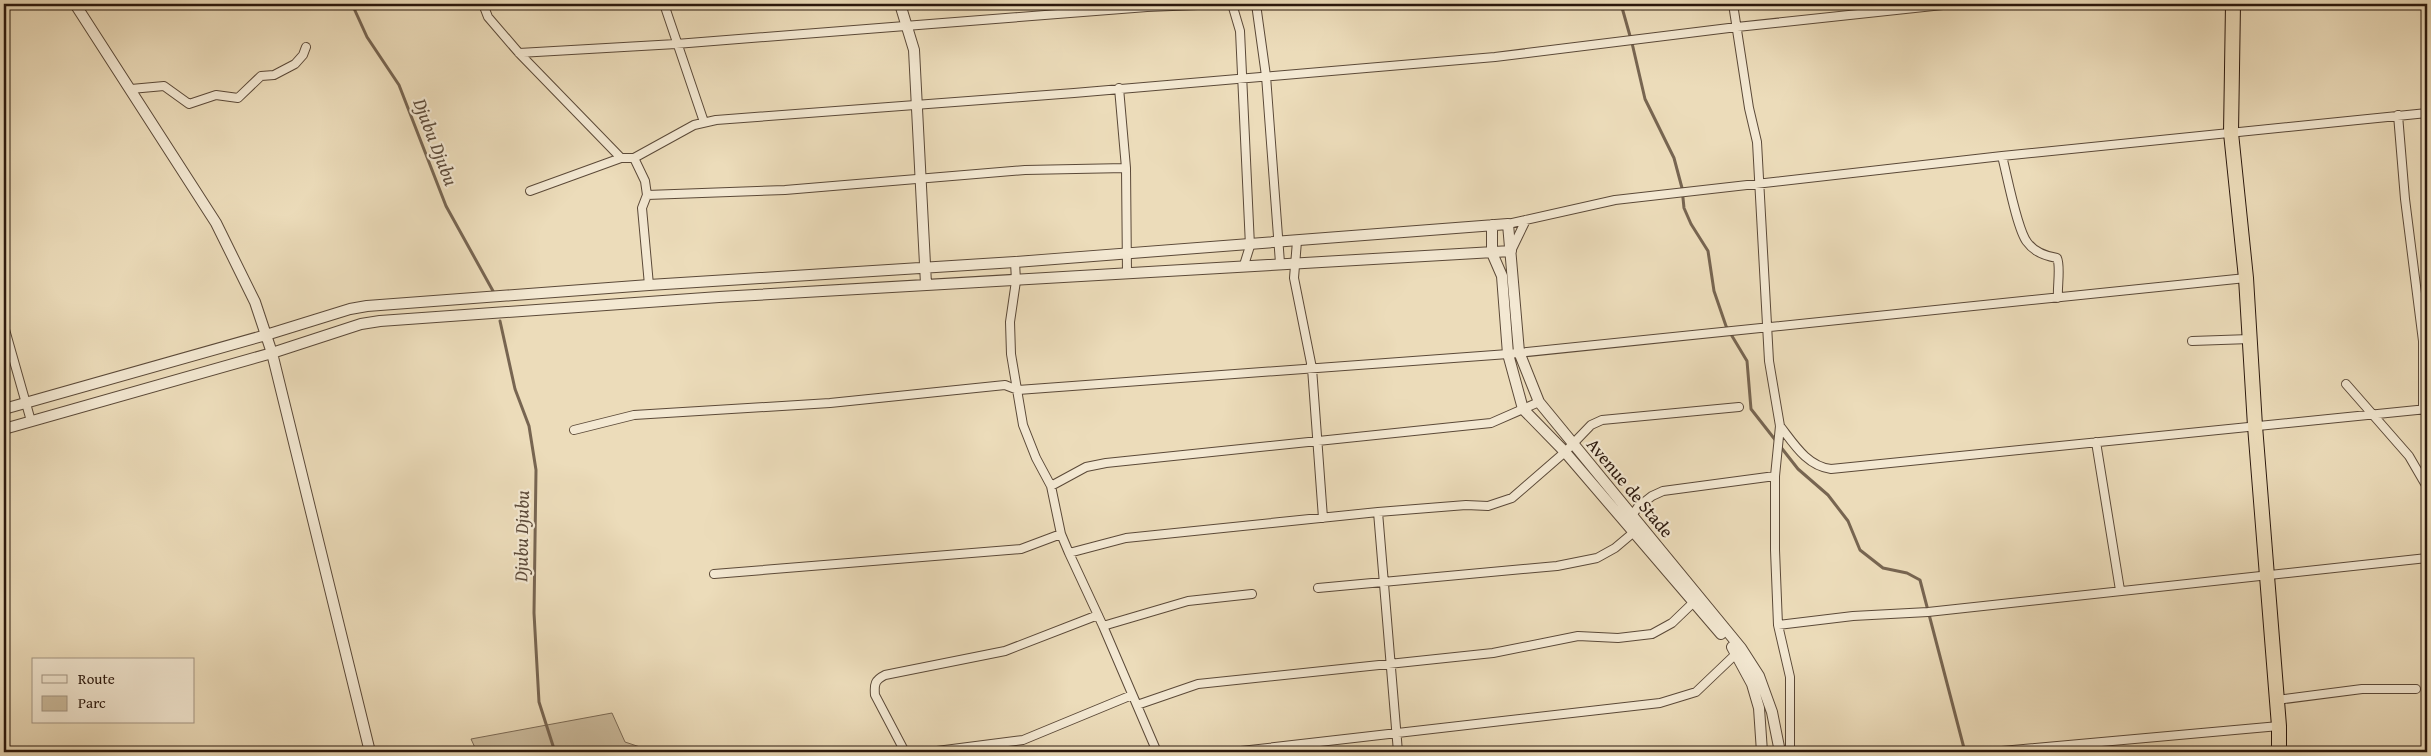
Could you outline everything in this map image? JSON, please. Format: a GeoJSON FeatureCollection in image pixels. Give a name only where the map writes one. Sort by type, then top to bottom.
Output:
{"type":"FeatureCollection","features":[{"type":"Feature","properties":{"kind":"highway"},"geometry":{"type":"LineString","coordinates":[[2233,4],[2231,133],[2246,278],[2255,426],[2280,752]]}},
{"type":"Feature","properties":{"kind":"street"},"geometry":{"type":"LineString","coordinates":[[75,4],[220,230],[244,276],[272,353],[368,752]]}},
{"type":"Feature","properties":{"kind":"street"},"geometry":{"type":"LineString","coordinates":[[483,4],[488,17],[519,53],[621,158]]}},
{"type":"Feature","properties":{"kind":"street"},"geometry":{"type":"LineString","coordinates":[[664,4],[704,122]]}},
{"type":"Feature","properties":{"kind":"street"},"geometry":{"type":"LineString","coordinates":[[900,4],[908,24],[914,50],[926,284]]}},
{"type":"Feature","properties":{"kind":"street"},"geometry":{"type":"LineString","coordinates":[[519,53],[676,44],[908,24],[1147,7],[1223,4]]}},
{"type":"Feature","properties":{"kind":"street"},"geometry":{"type":"LineString","coordinates":[[1232,4],[1240,30],[1243,78],[1250,246],[1244,265]]}},
{"type":"Feature","properties":{"kind":"street"},"geometry":{"type":"LineString","coordinates":[[1256,4],[1266,76],[1280,263]]}},
{"type":"Feature","properties":{"kind":"street"},"geometry":{"type":"LineString","coordinates":[[1733,4],[1749,108],[1755,124],[1760,185],[1766,326],[1769,361],[1780,426],[1775,476],[1778,625],[1790,677],[1790,747],[1785,752]]}},
{"type":"Feature","properties":{"kind":"street"},"geometry":{"type":"LineString","coordinates":[[530,191],[621,158],[634,158],[694,124],[704,122],[1495,57],[1737,27],[1952,4]]}},
{"type":"Feature","properties":{"kind":"street"},"geometry":{"type":"LineString","coordinates":[[131,89],[164,86],[189,104],[216,95],[238,98],[244,95],[255,80],[261,76],[274,75],[300,60],[306,47]]}},
{"type":"Feature","properties":{"kind":"street"},"geometry":{"type":"LineString","coordinates":[[1119,88],[1126,168],[1127,273]]}},
{"type":"Feature","properties":{"kind":"street"},"geometry":{"type":"LineString","coordinates":[[4,409],[266,335],[350,309],[368,306],[649,284],[1250,246],[1508,224],[1598,202],[2002,156],[2427,113]]}},
{"type":"Feature","properties":{"kind":"street"},"geometry":{"type":"LineString","coordinates":[[1780,426],[1803,455],[1819,468],[1830,470],[2425,410],[2423,341],[2405,199],[2398,115]]}},
{"type":"Feature","properties":{"kind":"street"},"geometry":{"type":"LineString","coordinates":[[2002,156],[2023,236],[2034,250],[2042,255],[2057,258],[2059,263],[2058,298]]}},
{"type":"Feature","properties":{"kind":"street"},"geometry":{"type":"LineString","coordinates":[[634,158],[645,181],[647,194],[642,208],[649,284]]}},
{"type":"Feature","properties":{"kind":"street"},"geometry":{"type":"LineString","coordinates":[[647,194],[785,190],[1026,170],[1126,168]]}},
{"type":"Feature","properties":{"kind":"street"},"geometry":{"type":"LineString","coordinates":[[4,429],[272,353],[361,324],[380,321],[926,284],[1016,281],[1244,265],[1492,253],[1511,251],[1526,220]]}},
{"type":"Feature","properties":{"kind":"street","name":"Avenue de Stade"},"geometry":{"type":"LineString","coordinates":[[1508,224],[1511,251],[1514,353],[1539,402],[1633,514],[1696,600],[1759,676],[1772,712],[1780,752]]}},
{"type":"Feature","properties":{"kind":"street"},"geometry":{"type":"LineString","coordinates":[[1137,705],[1198,684],[1493,653],[1578,636],[1618,638],[1652,634],[1672,623],[1696,600],[1565,452],[1523,409],[1502,276],[1492,253],[1492,225]]}},
{"type":"Feature","properties":{"kind":"street"},"geometry":{"type":"LineString","coordinates":[[1296,241],[1294,278],[1312,368],[1323,518]]}},
{"type":"Feature","properties":{"kind":"street"},"geometry":{"type":"LineString","coordinates":[[1015,262],[1016,281],[1010,322],[1012,354],[1023,424],[1036,458],[1051,486],[1061,534],[1069,554],[1103,626],[1157,752]]}},
{"type":"Feature","properties":{"kind":"street"},"geometry":{"type":"LineString","coordinates":[[574,430],[634,415],[830,403],[1006,385],[1018,390],[1514,353],[2246,278]]}},
{"type":"Feature","properties":{"kind":"street"},"geometry":{"type":"LineString","coordinates":[[503,296],[504,313]]}},
{"type":"Feature","properties":{"kind":"street"},"geometry":{"type":"LineString","coordinates":[[4,326],[31,422]]}},
{"type":"Feature","properties":{"kind":"street"},"geometry":{"type":"LineString","coordinates":[[2192,341],[2250,339]]}},
{"type":"Feature","properties":{"kind":"street"},"geometry":{"type":"LineString","coordinates":[[2346,384],[2409,456],[2427,487]]}},
{"type":"Feature","properties":{"kind":"street"},"geometry":{"type":"LineString","coordinates":[[1051,486],[1086,468],[1106,463],[1491,423],[1539,402]]}},
{"type":"Feature","properties":{"kind":"street"},"geometry":{"type":"LineString","coordinates":[[1069,554],[1126,538],[1378,512],[1466,505],[1488,506],[1512,498],[1565,452],[1591,425],[1602,420],[1739,407]]}},
{"type":"Feature","properties":{"kind":"street"},"geometry":{"type":"LineString","coordinates":[[2096,442],[2120,590]]}},
{"type":"Feature","properties":{"kind":"street"},"geometry":{"type":"LineString","coordinates":[[1634,532],[1633,514],[1638,507],[1652,496],[1664,491],[1775,476]]}},
{"type":"Feature","properties":{"kind":"street"},"geometry":{"type":"LineString","coordinates":[[1378,512],[1398,752]]}},
{"type":"Feature","properties":{"kind":"street"},"geometry":{"type":"LineString","coordinates":[[1318,588],[1557,566],[1597,558],[1614,548],[1634,532]]}},
{"type":"Feature","properties":{"kind":"street"},"geometry":{"type":"LineString","coordinates":[[714,574],[1021,549],[1061,534]]}},
{"type":"Feature","properties":{"kind":"street"},"geometry":{"type":"LineString","coordinates":[[1778,625],[1853,616],[1928,612],[2427,558]]}},
{"type":"Feature","properties":{"kind":"street"},"geometry":{"type":"LineString","coordinates":[[1103,626],[1188,601],[1252,594]]}},
{"type":"Feature","properties":{"kind":"street"},"geometry":{"type":"LineString","coordinates":[[905,752],[875,695],[874,685],[877,679],[885,675],[1005,651],[1098,615]]}},
{"type":"Feature","properties":{"kind":"street"},"geometry":{"type":"LineString","coordinates":[[1232,752],[1660,703],[1696,692],[1739,650],[1759,708],[1762,752]]}},
{"type":"Feature","properties":{"kind":"street"},"geometry":{"type":"LineString","coordinates":[[2277,700],[2362,689],[2416,689]]}},
{"type":"Feature","properties":{"kind":"street"},"geometry":{"type":"LineString","coordinates":[[931,752],[1023,740],[1132,695]]}},
{"type":"Feature","properties":{"kind":"street"},"geometry":{"type":"LineString","coordinates":[[1991,752],[2279,726]]}},
{"type":"Feature","properties":{"kind":"green space"},"geometry":{"type":"Polygon","coordinates":[[[612,713],[625,742],[655,752],[477,752],[471,739],[612,713]]]}},
{"type":"Feature","properties":{"kind":"waterway","name":"Djubu Djubu"},"geometry":{"type":"LineString","coordinates":[[352,4],[367,37],[399,85],[446,206],[493,291]]}},
{"type":"Feature","properties":{"kind":"waterway"},"geometry":{"type":"LineString","coordinates":[[1621,4],[1645,99],[1674,158],[1682,188],[1684,208],[1691,224],[1708,251],[1714,291],[1726,326],[1747,361],[1751,409],[1798,469],[1828,495],[1848,521],[1860,550],[1883,568],[1907,573],[1920,580],[1965,752]]}},
{"type":"Feature","properties":{"kind":"waterway","name":"Djubu Djubu"},"geometry":{"type":"LineString","coordinates":[[500,321],[515,389],[529,426],[536,470],[534,613],[539,702],[555,752]]}}]}
